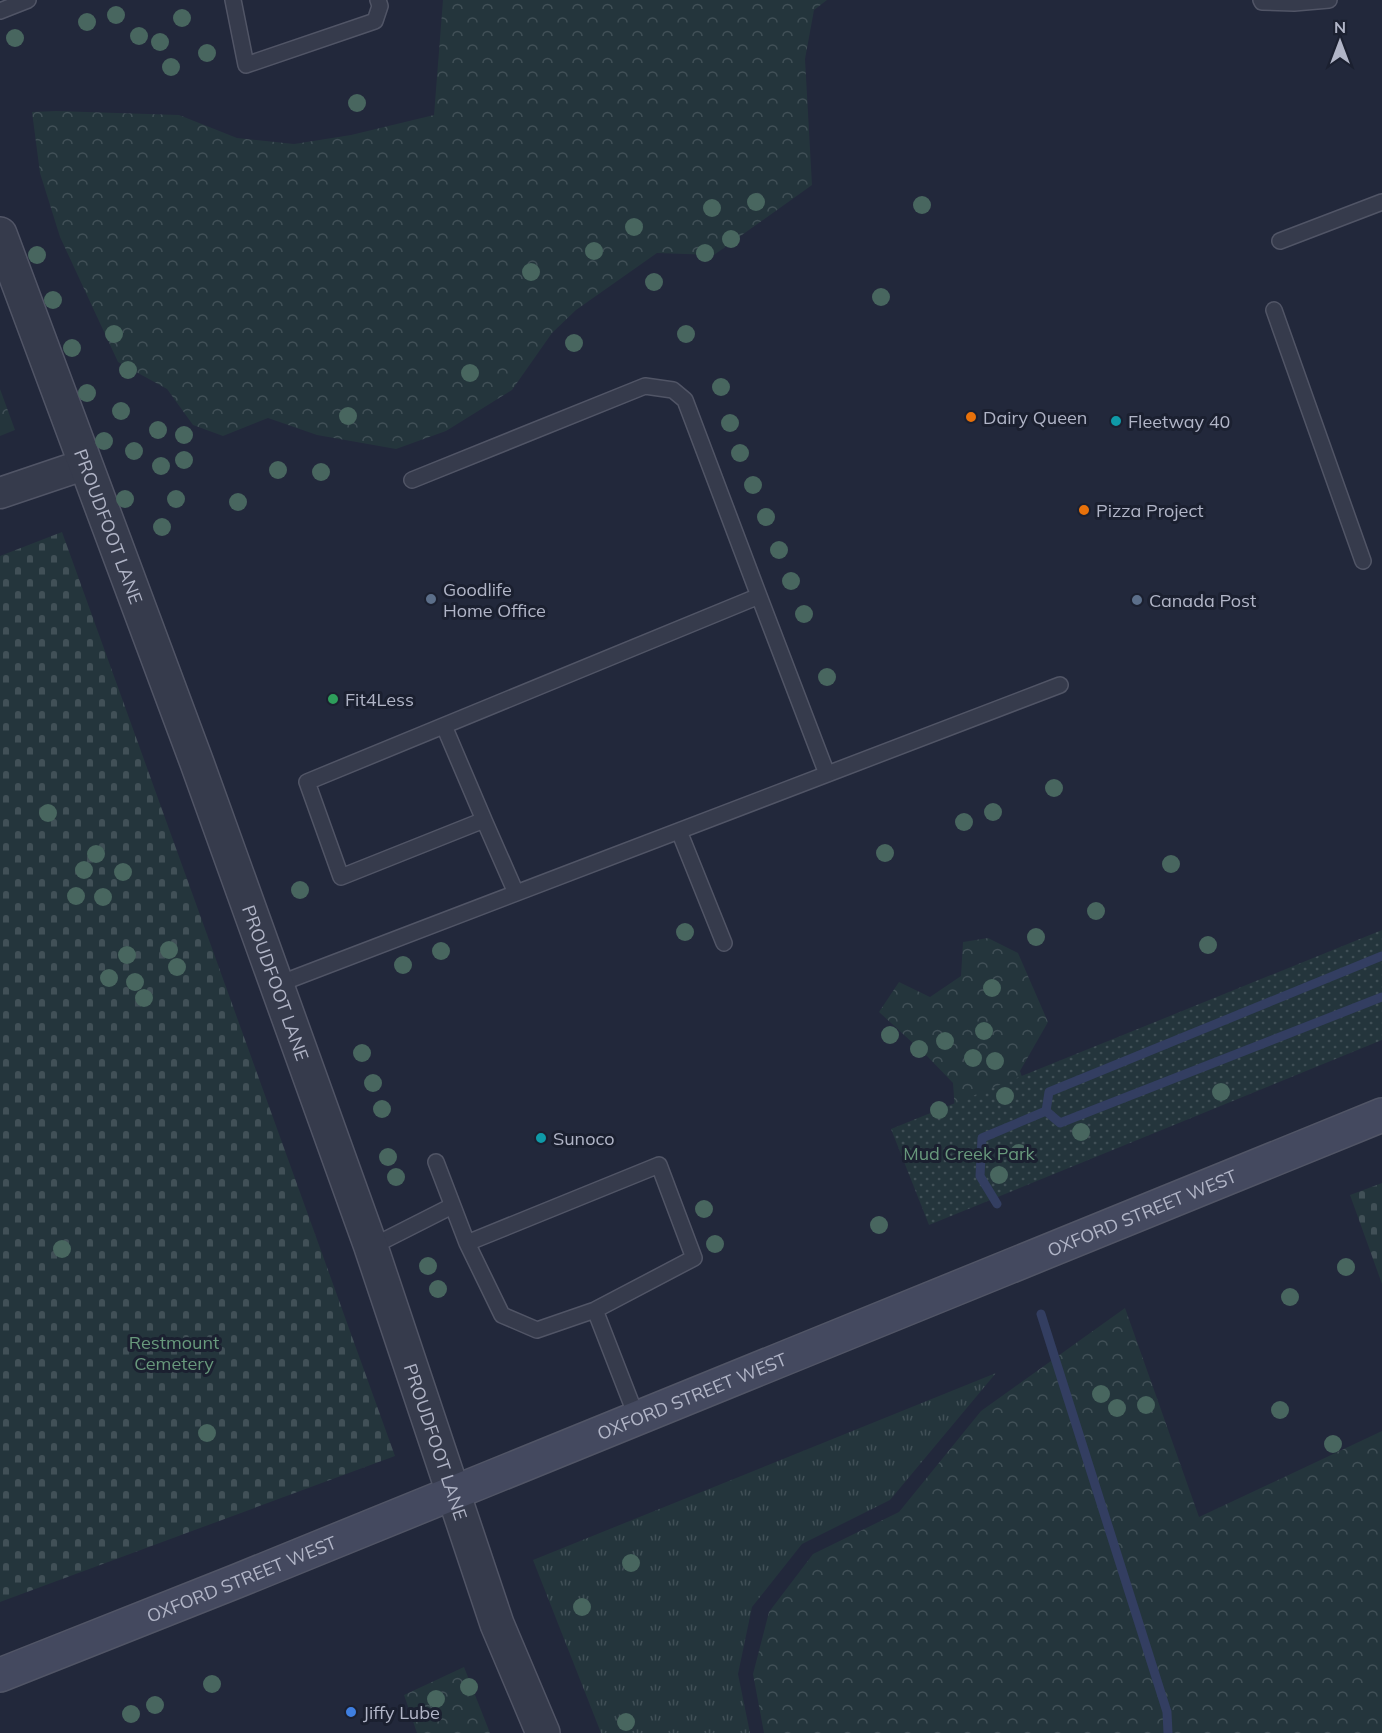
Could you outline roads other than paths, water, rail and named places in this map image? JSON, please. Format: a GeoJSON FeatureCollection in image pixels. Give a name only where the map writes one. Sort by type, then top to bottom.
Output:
{"type":"FeatureCollection","features":[{"type":"Feature","properties":{"kind":"main road","name":"OXFORD STREET WEST"},"geometry":{"type":"LineString","coordinates":[[0,1675],[237,1581],[1382,1115]]}},
{"type":"Feature","properties":{"kind":"street","name":"PROUDFOOT LANE"},"geometry":{"type":"LineString","coordinates":[[0,234],[201,774],[371,1247],[497,1624],[543,1733]]}},
{"type":"Feature","properties":{"kind":"street"},"geometry":{"type":"LineString","coordinates":[[0,492],[86,464]]}},
{"type":"Feature","properties":{"kind":"lane"},"geometry":{"type":"LineString","coordinates":[[0,11],[28,0]]}},
{"type":"Feature","properties":{"kind":"lane"},"geometry":{"type":"LineString","coordinates":[[233,0],[246,65],[375,21],[380,6],[378,0]]}},
{"type":"Feature","properties":{"kind":"lane"},"geometry":{"type":"LineString","coordinates":[[1261,0],[1262,2],[1294,3],[1329,0]]}},
{"type":"Feature","properties":{"kind":"lane"},"geometry":{"type":"LineString","coordinates":[[1280,241],[1382,202]]}},
{"type":"Feature","properties":{"kind":"lane"},"geometry":{"type":"LineString","coordinates":[[1274,310],[1363,561]]}},
{"type":"Feature","properties":{"kind":"lane"},"geometry":{"type":"LineString","coordinates":[[412,480],[645,386],[673,390],[685,400],[827,774]]}},
{"type":"Feature","properties":{"kind":"lane"},"geometry":{"type":"LineString","coordinates":[[484,820],[341,877],[307,782],[759,596]]}},
{"type":"Feature","properties":{"kind":"lane"},"geometry":{"type":"LineString","coordinates":[[276,985],[1060,685]]}},
{"type":"Feature","properties":{"kind":"lane"},"geometry":{"type":"LineString","coordinates":[[444,726],[516,893]]}},
{"type":"Feature","properties":{"kind":"lane"},"geometry":{"type":"LineString","coordinates":[[679,831],[724,943]]}},
{"type":"Feature","properties":{"kind":"lane"},"geometry":{"type":"LineString","coordinates":[[436,1162],[467,1243],[502,1314],[537,1330],[595,1311],[694,1258],[659,1165],[467,1243]]}},
{"type":"Feature","properties":{"kind":"lane"},"geometry":{"type":"LineString","coordinates":[[371,1247],[453,1206]]}},
{"type":"Feature","properties":{"kind":"lane"},"geometry":{"type":"LineString","coordinates":[[595,1311],[637,1418]]}},
{"type":"Feature","properties":{"kind":"waterway"},"geometry":{"type":"LineString","coordinates":[[1046,1111],[1049,1092],[1382,956]]}},
{"type":"Feature","properties":{"kind":"waterway"},"geometry":{"type":"LineString","coordinates":[[1046,1111],[1060,1123],[1382,997]]}},
{"type":"Feature","properties":{"kind":"waterway"},"geometry":{"type":"LineString","coordinates":[[997,1204],[980,1176],[982,1138],[1046,1111]]}},
{"type":"Feature","properties":{"kind":"waterway"},"geometry":{"type":"LineString","coordinates":[[1041,1314],[1167,1712],[1168,1733]]}},
{"type":"Feature","properties":{"kind":"place","name":"Dairy Queen"},"geometry":{"type":"Point","coordinates":[971,417]}},
{"type":"Feature","properties":{"kind":"place","name":"Fleetway 40"},"geometry":{"type":"Point","coordinates":[1116,421]}},
{"type":"Feature","properties":{"kind":"place","name":"Pizza Project"},"geometry":{"type":"Point","coordinates":[1084,510]}},
{"type":"Feature","properties":{"kind":"place","name":"Goodlife Home Office"},"geometry":{"type":"Point","coordinates":[431,599]}},
{"type":"Feature","properties":{"kind":"place","name":"Canada Post"},"geometry":{"type":"Point","coordinates":[1137,600]}},
{"type":"Feature","properties":{"kind":"place","name":"Fit4Less"},"geometry":{"type":"Point","coordinates":[333,699]}},
{"type":"Feature","properties":{"kind":"place","name":"Sunoco"},"geometry":{"type":"Point","coordinates":[541,1138]}},
{"type":"Feature","properties":{"kind":"place","name":"Jiffy Lube"},"geometry":{"type":"Point","coordinates":[351,1712]}},
{"type":"Feature","properties":{"kind":"park label","name":"Mud Creek Park"},"geometry":{"type":"Point","coordinates":[969,1153]}},
{"type":"Feature","properties":{"kind":"park label","name":"Restmount Cemetery"},"geometry":{"type":"Point","coordinates":[174,1352]}}]}
